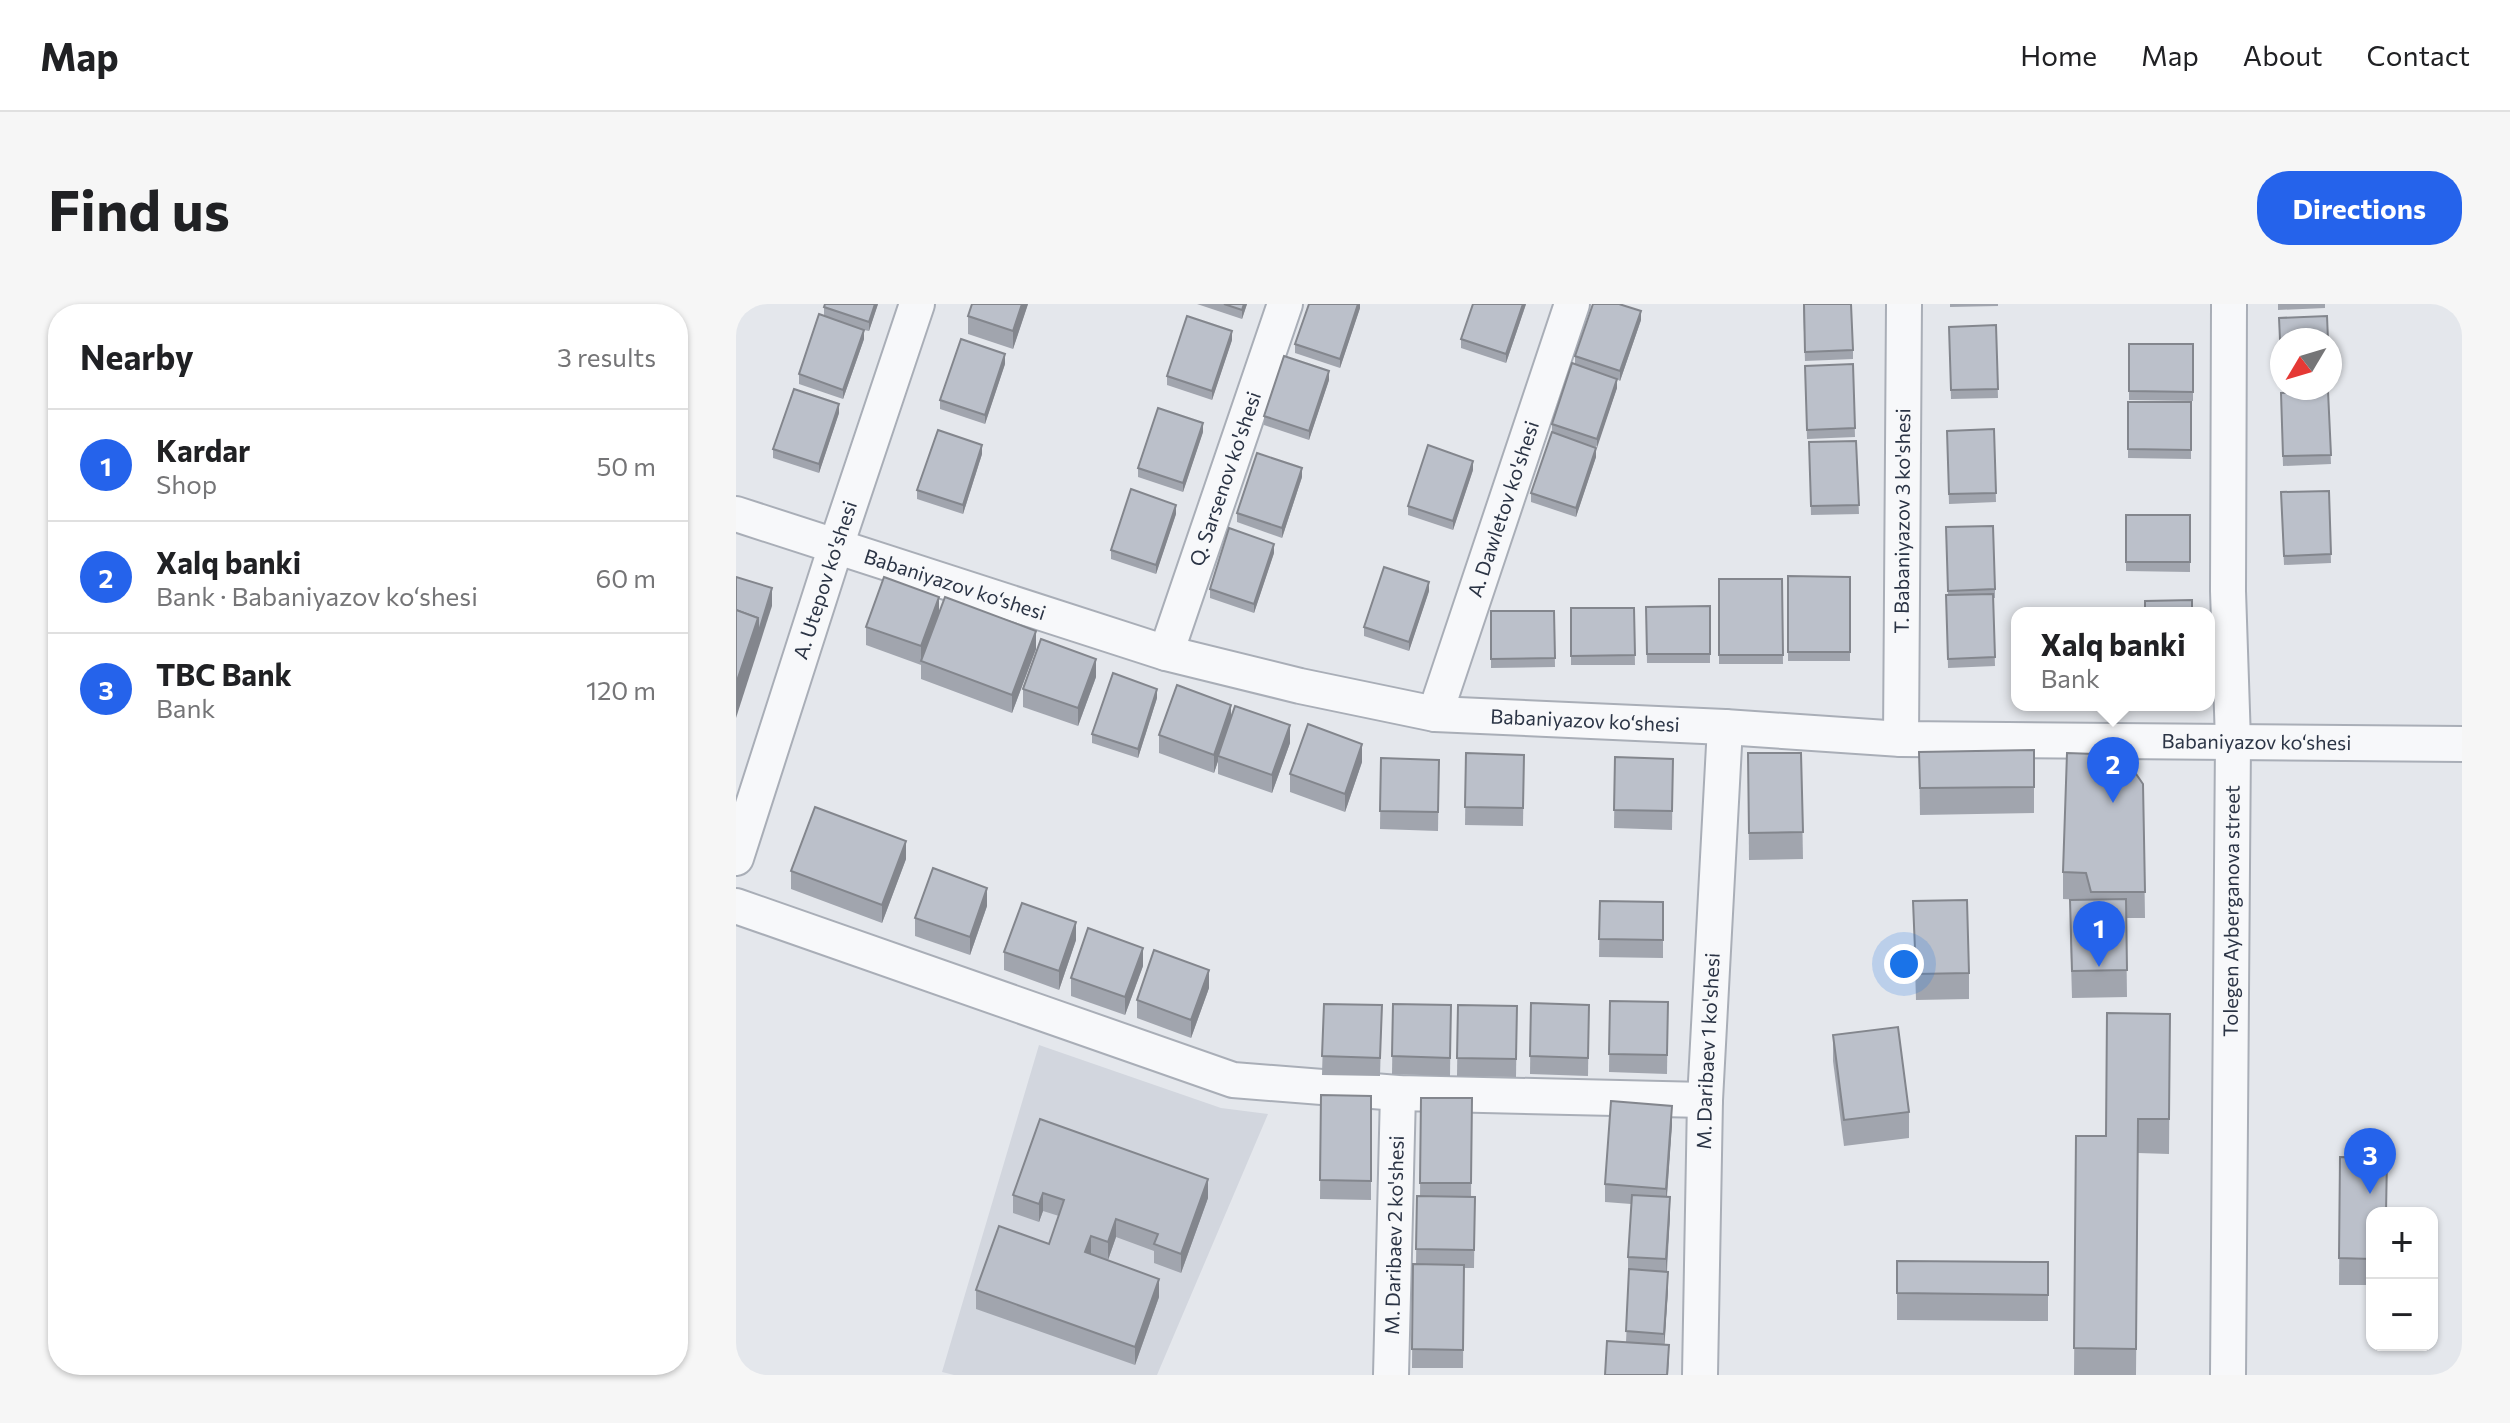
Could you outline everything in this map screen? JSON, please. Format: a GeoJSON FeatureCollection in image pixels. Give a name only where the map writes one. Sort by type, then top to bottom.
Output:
{"type":"FeatureCollection","features":[{"type":"Feature","properties":{"kind":"street","name":"A. Utepov ko'shesi"},"geometry":{"type":"LineString","coordinates":[[736,858],[917,304]]}},
{"type":"Feature","properties":{"kind":"street","name":"Q. Sarsenov ko'shesi"},"geometry":{"type":"LineString","coordinates":[[1166,653],[1285,304]]}},
{"type":"Feature","properties":{"kind":"street","name":"A. Dawletov ko'shesi"},"geometry":{"type":"LineString","coordinates":[[1435,714],[1572,304]]}},
{"type":"Feature","properties":{"kind":"street","name":"T. Babaniyazov 3 ko'shesi"},"geometry":{"type":"LineString","coordinates":[[1901,739],[1904,304]]}},
{"type":"Feature","properties":{"kind":"street","name":"Tolegen Ayberganova street"},"geometry":{"type":"LineString","coordinates":[[2228,1375],[2233,741],[2228,591],[2229,304]]}},
{"type":"Feature","properties":{"kind":"street","name":"Babaniyazov ko‘shesi"},"geometry":{"type":"LineString","coordinates":[[736,514],[1166,653],[1300,686],[1435,714],[1725,727],[1901,739],[2462,744]]}},
{"type":"Feature","properties":{"kind":"street","name":"M. Daribaev 1 ko'shesi"},"geometry":{"type":"LineString","coordinates":[[1700,1375],[1705,1100],[1725,727]]}},
{"type":"Feature","properties":{"kind":"street"},"geometry":{"type":"LineString","coordinates":[[736,906],[1233,1080],[1398,1093],[1705,1100]]}},
{"type":"Feature","properties":{"kind":"street","name":"M. Daribaev 2 ko'shesi"},"geometry":{"type":"LineString","coordinates":[[1391,1375],[1398,1093]]}},
{"type":"Feature","properties":{"kind":"shaded area"},"geometry":{"type":"Polygon","coordinates":[[[1039,1045],[1221,1108],[1268,1114],[1157,1375],[954,1375],[942,1372],[1039,1045]]]}},
{"type":"Feature","properties":{"kind":"building"},"geometry":{"type":"Polygon","coordinates":[[[825,304],[875,304],[869,322],[824,307],[825,304]]]}},
{"type":"Feature","properties":{"kind":"building"},"geometry":{"type":"Polygon","coordinates":[[[972,304],[1022,304],[1013,331],[968,316],[972,304]]]}},
{"type":"Feature","properties":{"kind":"building"},"geometry":{"type":"Polygon","coordinates":[[[1224,304],[1244,304],[1242,310],[1224,304]]]}},
{"type":"Feature","properties":{"kind":"building"},"geometry":{"type":"Polygon","coordinates":[[[1309,304],[1358,304],[1340,359],[1295,344],[1309,304]]]}},
{"type":"Feature","properties":{"kind":"building"},"geometry":{"type":"Polygon","coordinates":[[[1473,304],[1523,304],[1506,354],[1461,339],[1473,304]]]}},
{"type":"Feature","properties":{"kind":"building"},"geometry":{"type":"Polygon","coordinates":[[[1593,304],[1619,304],[1641,311],[1620,371],[1575,356],[1593,304]]]}},
{"type":"Feature","properties":{"kind":"building"},"geometry":{"type":"Polygon","coordinates":[[[1804,304],[1851,304],[1853,350],[1805,352],[1804,304]]]}},
{"type":"Feature","properties":{"kind":"building"},"geometry":{"type":"Polygon","coordinates":[[[819,314],[864,330],[843,390],[799,374],[819,314]]]}},
{"type":"Feature","properties":{"kind":"building"},"geometry":{"type":"Polygon","coordinates":[[[1187,316],[1232,331],[1212,391],[1167,376],[1187,316]]]}},
{"type":"Feature","properties":{"kind":"building"},"geometry":{"type":"Polygon","coordinates":[[[2327,316],[2328,328],[2279,328],[2279,318],[2327,316]]]}},
{"type":"Feature","properties":{"kind":"building"},"geometry":{"type":"Polygon","coordinates":[[[1996,325],[1998,389],[1951,390],[1949,327],[1996,325]]]}},
{"type":"Feature","properties":{"kind":"building"},"geometry":{"type":"Polygon","coordinates":[[[961,339],[1005,354],[985,415],[940,400],[961,339]]]}},
{"type":"Feature","properties":{"kind":"building"},"geometry":{"type":"Polygon","coordinates":[[[2129,344],[2193,344],[2193,392],[2129,391],[2129,344]]]}},
{"type":"Feature","properties":{"kind":"building"},"geometry":{"type":"Polygon","coordinates":[[[1284,356],[1329,371],[1309,431],[1264,416],[1284,356]]]}},
{"type":"Feature","properties":{"kind":"building"},"geometry":{"type":"Polygon","coordinates":[[[1572,363],[1617,379],[1597,439],[1552,424],[1572,363]]]}},
{"type":"Feature","properties":{"kind":"building"},"geometry":{"type":"Polygon","coordinates":[[[1853,364],[1855,428],[1807,430],[1805,366],[1853,364]]]}},
{"type":"Feature","properties":{"kind":"building"},"geometry":{"type":"Polygon","coordinates":[[[794,389],[839,404],[819,464],[773,449],[794,389]]]}},
{"type":"Feature","properties":{"kind":"building"},"geometry":{"type":"Polygon","coordinates":[[[2281,400],[2328,400],[2331,455],[2283,456],[2281,400]]]}},
{"type":"Feature","properties":{"kind":"building"},"geometry":{"type":"Polygon","coordinates":[[[2128,402],[2191,402],[2191,450],[2128,449],[2128,402]]]}},
{"type":"Feature","properties":{"kind":"building"},"geometry":{"type":"Polygon","coordinates":[[[1158,408],[1203,423],[1183,483],[1138,468],[1158,408]]]}},
{"type":"Feature","properties":{"kind":"building"},"geometry":{"type":"Polygon","coordinates":[[[1994,429],[1996,493],[1949,494],[1947,431],[1994,429]]]}},
{"type":"Feature","properties":{"kind":"building"},"geometry":{"type":"Polygon","coordinates":[[[938,430],[982,445],[963,505],[917,490],[938,430]]]}},
{"type":"Feature","properties":{"kind":"building"},"geometry":{"type":"Polygon","coordinates":[[[1552,432],[1596,448],[1576,508],[1531,493],[1552,432]]]}},
{"type":"Feature","properties":{"kind":"building"},"geometry":{"type":"Polygon","coordinates":[[[1856,441],[1859,505],[1811,506],[1809,442],[1856,441]]]}},
{"type":"Feature","properties":{"kind":"building"},"geometry":{"type":"Polygon","coordinates":[[[1428,445],[1473,461],[1453,521],[1408,506],[1428,445]]]}},
{"type":"Feature","properties":{"kind":"building"},"geometry":{"type":"Polygon","coordinates":[[[1257,453],[1302,468],[1282,528],[1237,513],[1257,453]]]}},
{"type":"Feature","properties":{"kind":"building"},"geometry":{"type":"Polygon","coordinates":[[[1131,489],[1176,505],[1156,565],[1111,550],[1131,489]]]}},
{"type":"Feature","properties":{"kind":"building"},"geometry":{"type":"Polygon","coordinates":[[[2329,491],[2331,554],[2284,556],[2281,492],[2329,491]]]}},
{"type":"Feature","properties":{"kind":"building"},"geometry":{"type":"Polygon","coordinates":[[[2126,515],[2190,515],[2190,562],[2126,562],[2126,515]]]}},
{"type":"Feature","properties":{"kind":"building"},"geometry":{"type":"Polygon","coordinates":[[[1993,526],[1995,589],[1948,591],[1946,527],[1993,526]]]}},
{"type":"Feature","properties":{"kind":"building"},"geometry":{"type":"Polygon","coordinates":[[[1229,528],[1274,544],[1254,604],[1210,589],[1229,528]]]}},
{"type":"Feature","properties":{"kind":"building"},"geometry":{"type":"Polygon","coordinates":[[[1384,567],[1429,582],[1409,642],[1364,627],[1384,567]]]}},
{"type":"Feature","properties":{"kind":"building"},"geometry":{"type":"Polygon","coordinates":[[[1788,576],[1850,577],[1850,652],[1788,652],[1788,576]]]}},
{"type":"Feature","properties":{"kind":"building"},"geometry":{"type":"Polygon","coordinates":[[[736,577],[772,588],[758,634],[758,618],[736,610],[736,577]]]}},
{"type":"Feature","properties":{"kind":"building"},"geometry":{"type":"Polygon","coordinates":[[[884,577],[939,597],[921,646],[866,627],[884,577]]]}},
{"type":"Feature","properties":{"kind":"building"},"geometry":{"type":"Polygon","coordinates":[[[1719,579],[1782,579],[1783,655],[1719,655],[1719,579]]]}},
{"type":"Feature","properties":{"kind":"building"},"geometry":{"type":"Polygon","coordinates":[[[1993,594],[1995,657],[1948,659],[1946,595],[1993,594]]]}},
{"type":"Feature","properties":{"kind":"building"},"geometry":{"type":"Polygon","coordinates":[[[945,597],[1036,631],[1012,695],[921,661],[945,597]]]}},
{"type":"Feature","properties":{"kind":"building"},"geometry":{"type":"Polygon","coordinates":[[[2192,600],[2192,607],[2145,607],[2145,601],[2192,600]]]}},
{"type":"Feature","properties":{"kind":"building"},"geometry":{"type":"Polygon","coordinates":[[[1710,606],[1710,654],[1647,654],[1646,607],[1710,606]]]}},
{"type":"Feature","properties":{"kind":"building"},"geometry":{"type":"Polygon","coordinates":[[[1571,608],[1634,608],[1635,655],[1571,656],[1571,608]]]}},
{"type":"Feature","properties":{"kind":"building"},"geometry":{"type":"Polygon","coordinates":[[[736,610],[758,618],[736,684],[736,610]]]}},
{"type":"Feature","properties":{"kind":"building"},"geometry":{"type":"Polygon","coordinates":[[[1491,611],[1554,611],[1555,658],[1491,659],[1491,611]]]}},
{"type":"Feature","properties":{"kind":"building"},"geometry":{"type":"Polygon","coordinates":[[[1041,639],[1096,659],[1078,708],[1023,689],[1041,639]]]}},
{"type":"Feature","properties":{"kind":"building"},"geometry":{"type":"Polygon","coordinates":[[[1113,673],[1157,689],[1138,749],[1092,734],[1113,673]]]}},
{"type":"Feature","properties":{"kind":"building"},"geometry":{"type":"Polygon","coordinates":[[[1177,685],[1231,705],[1214,755],[1159,735],[1177,685]]]}},
{"type":"Feature","properties":{"kind":"building"},"geometry":{"type":"Polygon","coordinates":[[[1235,706],[1290,725],[1272,775],[1218,756],[1235,706]]]}},
{"type":"Feature","properties":{"kind":"building"},"geometry":{"type":"Polygon","coordinates":[[[1308,724],[1362,744],[1345,794],[1290,774],[1308,724]]]}},
{"type":"Feature","properties":{"kind":"building"},"geometry":{"type":"Polygon","coordinates":[[[2034,750],[2034,787],[1920,788],[1919,752],[2034,750]]]}},
{"type":"Feature","properties":{"kind":"building"},"geometry":{"type":"Polygon","coordinates":[[[1466,753],[1524,755],[1523,808],[1465,807],[1466,753]]]}},
{"type":"Feature","properties":{"kind":"building"},"geometry":{"type":"Polygon","coordinates":[[[1748,753],[1801,753],[1803,832],[1749,833],[1748,753]]]}},
{"type":"Feature","properties":{"kind":"building"},"geometry":{"type":"Polygon","coordinates":[[[2067,753],[2123,755],[2143,784],[2145,892],[2091,892],[2086,873],[2063,872],[2067,753]]]}},
{"type":"Feature","properties":{"kind":"building"},"geometry":{"type":"Polygon","coordinates":[[[1615,757],[1673,759],[1672,811],[1614,810],[1615,757]]]}},
{"type":"Feature","properties":{"kind":"building"},"geometry":{"type":"Polygon","coordinates":[[[1381,758],[1439,760],[1438,812],[1380,811],[1381,758]]]}},
{"type":"Feature","properties":{"kind":"building"},"geometry":{"type":"Polygon","coordinates":[[[815,807],[906,841],[882,905],[791,871],[815,807]]]}},
{"type":"Feature","properties":{"kind":"building"},"geometry":{"type":"Polygon","coordinates":[[[933,868],[987,888],[970,937],[915,918],[933,868]]]}},
{"type":"Feature","properties":{"kind":"building"},"geometry":{"type":"Polygon","coordinates":[[[2126,899],[2127,970],[2072,971],[2070,900],[2126,899]]]}},
{"type":"Feature","properties":{"kind":"building"},"geometry":{"type":"Polygon","coordinates":[[[1967,900],[1969,973],[1916,974],[1913,901],[1967,900]]]}},
{"type":"Feature","properties":{"kind":"building"},"geometry":{"type":"Polygon","coordinates":[[[1600,901],[1663,902],[1663,940],[1599,939],[1600,901]]]}},
{"type":"Feature","properties":{"kind":"building"},"geometry":{"type":"Polygon","coordinates":[[[1022,903],[1076,922],[1059,971],[1004,952],[1022,903]]]}},
{"type":"Feature","properties":{"kind":"building"},"geometry":{"type":"Polygon","coordinates":[[[1088,928],[1143,948],[1125,997],[1071,978],[1088,928]]]}},
{"type":"Feature","properties":{"kind":"building"},"geometry":{"type":"Polygon","coordinates":[[[1154,950],[1209,970],[1191,1020],[1137,1000],[1154,950]]]}},
{"type":"Feature","properties":{"kind":"building"},"geometry":{"type":"Polygon","coordinates":[[[1610,1001],[1668,1002],[1667,1055],[1609,1054],[1610,1001]]]}},
{"type":"Feature","properties":{"kind":"building"},"geometry":{"type":"Polygon","coordinates":[[[1531,1003],[1589,1005],[1588,1058],[1530,1056],[1531,1003]]]}},
{"type":"Feature","properties":{"kind":"building"},"geometry":{"type":"Polygon","coordinates":[[[1324,1004],[1382,1005],[1380,1058],[1322,1056],[1324,1004]]]}},
{"type":"Feature","properties":{"kind":"building"},"geometry":{"type":"Polygon","coordinates":[[[1393,1004],[1451,1005],[1450,1058],[1392,1056],[1393,1004]]]}},
{"type":"Feature","properties":{"kind":"building"},"geometry":{"type":"Polygon","coordinates":[[[1458,1005],[1517,1006],[1516,1059],[1457,1058],[1458,1005]]]}},
{"type":"Feature","properties":{"kind":"building"},"geometry":{"type":"Polygon","coordinates":[[[2107,1013],[2170,1014],[2169,1119],[2138,1119],[2136,1349],[2074,1348],[2076,1136],[2106,1136],[2107,1013]]]}},
{"type":"Feature","properties":{"kind":"building"},"geometry":{"type":"Polygon","coordinates":[[[1898,1027],[1909,1112],[1844,1120],[1833,1035],[1898,1027]]]}},
{"type":"Feature","properties":{"kind":"building"},"geometry":{"type":"Polygon","coordinates":[[[1321,1095],[1371,1096],[1371,1181],[1320,1180],[1321,1095]]]}},
{"type":"Feature","properties":{"kind":"building"},"geometry":{"type":"Polygon","coordinates":[[[1421,1098],[1472,1098],[1471,1183],[1420,1183],[1421,1098]]]}},
{"type":"Feature","properties":{"kind":"building"},"geometry":{"type":"Polygon","coordinates":[[[1611,1101],[1672,1106],[1666,1189],[1605,1184],[1611,1101]]]}},
{"type":"Feature","properties":{"kind":"building"},"geometry":{"type":"Polygon","coordinates":[[[1040,1119],[1208,1179],[1181,1254],[1154,1244],[1158,1234],[1116,1219],[1108,1242],[1091,1236],[1085,1252],[1159,1279],[1135,1347],[976,1290],[999,1226],[1049,1244],[1064,1200],[1043,1193],[1039,1204],[1013,1195],[1040,1119]]]}},
{"type":"Feature","properties":{"kind":"building"},"geometry":{"type":"Polygon","coordinates":[[[2340,1157],[2387,1158],[2386,1207],[2366,1207],[2366,1259],[2339,1258],[2340,1157]]]}},
{"type":"Feature","properties":{"kind":"building"},"geometry":{"type":"Polygon","coordinates":[[[1632,1195],[1670,1197],[1666,1259],[1628,1257],[1632,1195]]]}},
{"type":"Feature","properties":{"kind":"building"},"geometry":{"type":"Polygon","coordinates":[[[1417,1196],[1475,1197],[1474,1250],[1416,1249],[1417,1196]]]}},
{"type":"Feature","properties":{"kind":"building"},"geometry":{"type":"Polygon","coordinates":[[[1897,1261],[2048,1262],[2048,1295],[1897,1293],[1897,1261]]]}},
{"type":"Feature","properties":{"kind":"building"},"geometry":{"type":"Polygon","coordinates":[[[1413,1264],[1464,1265],[1463,1350],[1412,1349],[1413,1264]]]}},
{"type":"Feature","properties":{"kind":"building"},"geometry":{"type":"Polygon","coordinates":[[[1629,1269],[1668,1272],[1664,1334],[1626,1331],[1629,1269]]]}},
{"type":"Feature","properties":{"kind":"building"},"geometry":{"type":"Polygon","coordinates":[[[1607,1341],[1669,1345],[1667,1375],[1605,1375],[1607,1341]]]}},
{"type":"Feature","properties":{"kind":"place","name":"Xalq banki"},"geometry":{"type":"Point","coordinates":[2113,803]}},
{"type":"Feature","properties":{"kind":"place","name":"Kardar"},"geometry":{"type":"Point","coordinates":[2099,967]}},
{"type":"Feature","properties":{"kind":"place","name":"TBC Bank"},"geometry":{"type":"Point","coordinates":[2370,1194]}}]}
